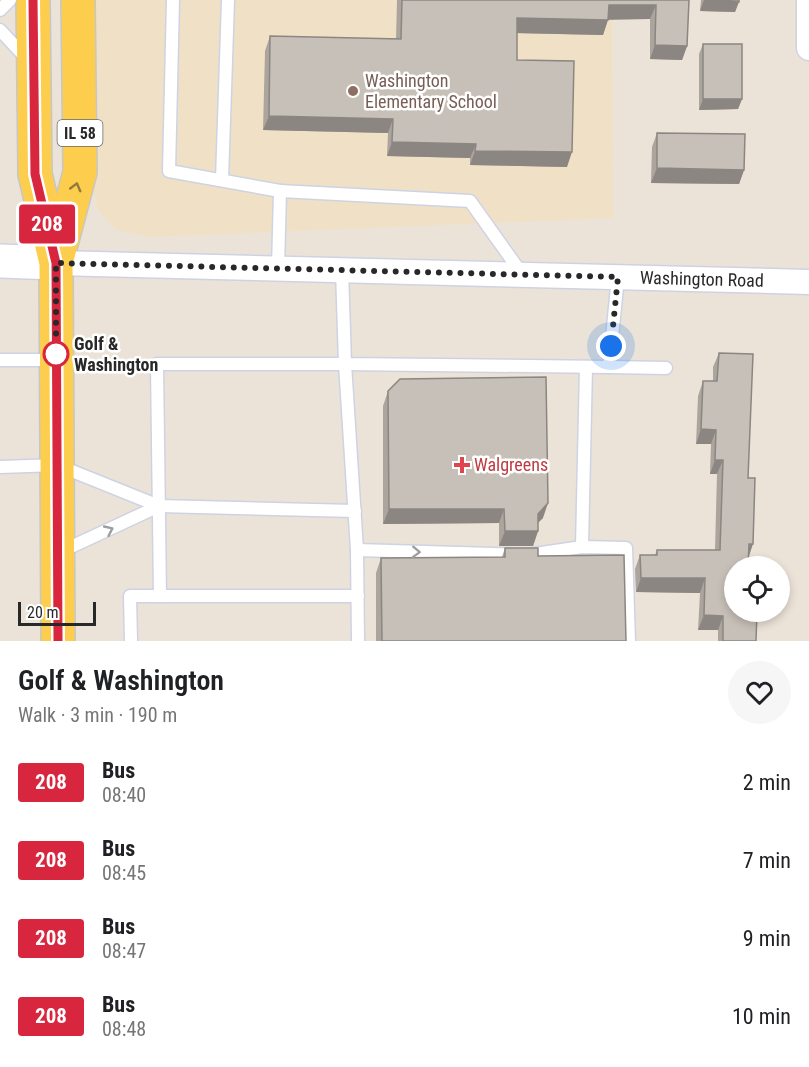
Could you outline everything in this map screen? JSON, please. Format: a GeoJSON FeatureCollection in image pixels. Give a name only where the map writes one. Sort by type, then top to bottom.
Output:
{"type":"FeatureCollection","features":[{"type":"Feature","properties":{"kind":"main road","name":"IL 58"},"geometry":{"type":"LineString","coordinates":[[33,0],[35,174],[56,263],[58,641]]}},
{"type":"Feature","properties":{"kind":"main road","name":"IL 58"},"geometry":{"type":"LineString","coordinates":[[56,263],[80,172],[78,0]]}},
{"type":"Feature","properties":{"kind":"street"},"geometry":{"type":"LineString","coordinates":[[809,0],[809,48]]}},
{"type":"Feature","properties":{"kind":"street"},"geometry":{"type":"LineString","coordinates":[[0,261],[56,263]]}},
{"type":"Feature","properties":{"kind":"street","name":"Washington Road"},"geometry":{"type":"LineString","coordinates":[[56,263],[809,282]]}},
{"type":"Feature","properties":{"kind":"lane"},"geometry":{"type":"LineString","coordinates":[[0,10],[10,0]]}},
{"type":"Feature","properties":{"kind":"lane"},"geometry":{"type":"LineString","coordinates":[[173,0],[169,171],[280,191],[470,201],[523,275]]}},
{"type":"Feature","properties":{"kind":"lane"},"geometry":{"type":"LineString","coordinates":[[222,180],[228,0]]}},
{"type":"Feature","properties":{"kind":"lane"},"geometry":{"type":"LineString","coordinates":[[0,30],[33,65]]}},
{"type":"Feature","properties":{"kind":"lane"},"geometry":{"type":"LineString","coordinates":[[278,269],[280,191]]}},
{"type":"Feature","properties":{"kind":"lane"},"geometry":{"type":"LineString","coordinates":[[342,270],[345,364],[357,550],[358,641]]}},
{"type":"Feature","properties":{"kind":"lane"},"geometry":{"type":"LineString","coordinates":[[609,367],[618,277]]}},
{"type":"Feature","properties":{"kind":"lane"},"geometry":{"type":"LineString","coordinates":[[0,360],[56,360]]}},
{"type":"Feature","properties":{"kind":"lane"},"geometry":{"type":"LineString","coordinates":[[160,596],[157,364],[666,368]]}},
{"type":"Feature","properties":{"kind":"lane"},"geometry":{"type":"LineString","coordinates":[[582,547],[586,367]]}},
{"type":"Feature","properties":{"kind":"lane"},"geometry":{"type":"LineString","coordinates":[[0,467],[57,465],[159,506],[355,511]]}},
{"type":"Feature","properties":{"kind":"lane"},"geometry":{"type":"LineString","coordinates":[[58,553],[159,506]]}},
{"type":"Feature","properties":{"kind":"lane"},"geometry":{"type":"LineString","coordinates":[[357,550],[528,555],[582,547],[626,548],[628,641]]}},
{"type":"Feature","properties":{"kind":"lane"},"geometry":{"type":"LineString","coordinates":[[131,641],[130,596],[358,596]]}},
{"type":"Feature","properties":{"kind":"shaded area","name":"Washington Elementary School"},"geometry":{"type":"Polygon","coordinates":[[[92,0],[612,0],[613,218],[150,237],[117,230],[99,212],[94,195],[92,0]]]}},
{"type":"Feature","properties":{"kind":"building"},"geometry":{"type":"Polygon","coordinates":[[[402,0],[689,0],[687,46],[655,45],[656,5],[609,5],[608,20],[517,18],[517,60],[574,61],[572,152],[475,151],[476,144],[392,142],[393,119],[269,116],[270,36],[401,39],[402,0]]]}},
{"type":"Feature","properties":{"kind":"building"},"geometry":{"type":"Polygon","coordinates":[[[704,0],[739,0],[739,2],[704,0]]]}},
{"type":"Feature","properties":{"kind":"building"},"geometry":{"type":"Polygon","coordinates":[[[703,44],[742,44],[742,99],[703,99],[703,44]]]}},
{"type":"Feature","properties":{"kind":"building"},"geometry":{"type":"Polygon","coordinates":[[[657,133],[745,134],[744,170],[657,168],[657,133]]]}},
{"type":"Feature","properties":{"kind":"building"},"geometry":{"type":"Polygon","coordinates":[[[719,353],[753,354],[748,478],[755,478],[753,544],[749,544],[748,556],[724,556],[724,622],[757,622],[756,641],[723,641],[723,616],[704,615],[705,578],[641,578],[640,555],[657,555],[657,550],[720,550],[723,460],[715,460],[716,430],[701,429],[703,381],[717,381],[719,353]]]}},
{"type":"Feature","properties":{"kind":"building","name":"Walgreens"},"geometry":{"type":"Polygon","coordinates":[[[546,377],[548,503],[538,514],[538,531],[505,531],[504,509],[389,509],[388,391],[400,379],[546,377]]]}},
{"type":"Feature","properties":{"kind":"building"},"geometry":{"type":"Polygon","coordinates":[[[505,548],[538,548],[538,556],[624,555],[626,641],[382,641],[381,558],[505,557],[505,548]]]}},
{"type":"Feature","properties":{"kind":"bus line","name":"208"},"geometry":{"type":"LineString","coordinates":[[33,0],[35,174],[56,263],[58,641]]}},
{"type":"Feature","properties":{"kind":"place","name":"Washington Elementary School"},"geometry":{"type":"Point","coordinates":[353,91]}},
{"type":"Feature","properties":{"kind":"place","name":"Golf & Washington"},"geometry":{"type":"Point","coordinates":[56,354]}},
{"type":"Feature","properties":{"kind":"place","name":"Walgreens"},"geometry":{"type":"Point","coordinates":[462,465]}},
{"type":"Feature","properties":{"kind":"route"},"geometry":{"type":"LineString","coordinates":[[56,354],[56,360],[56,263],[618,277],[611,346]]}}]}
